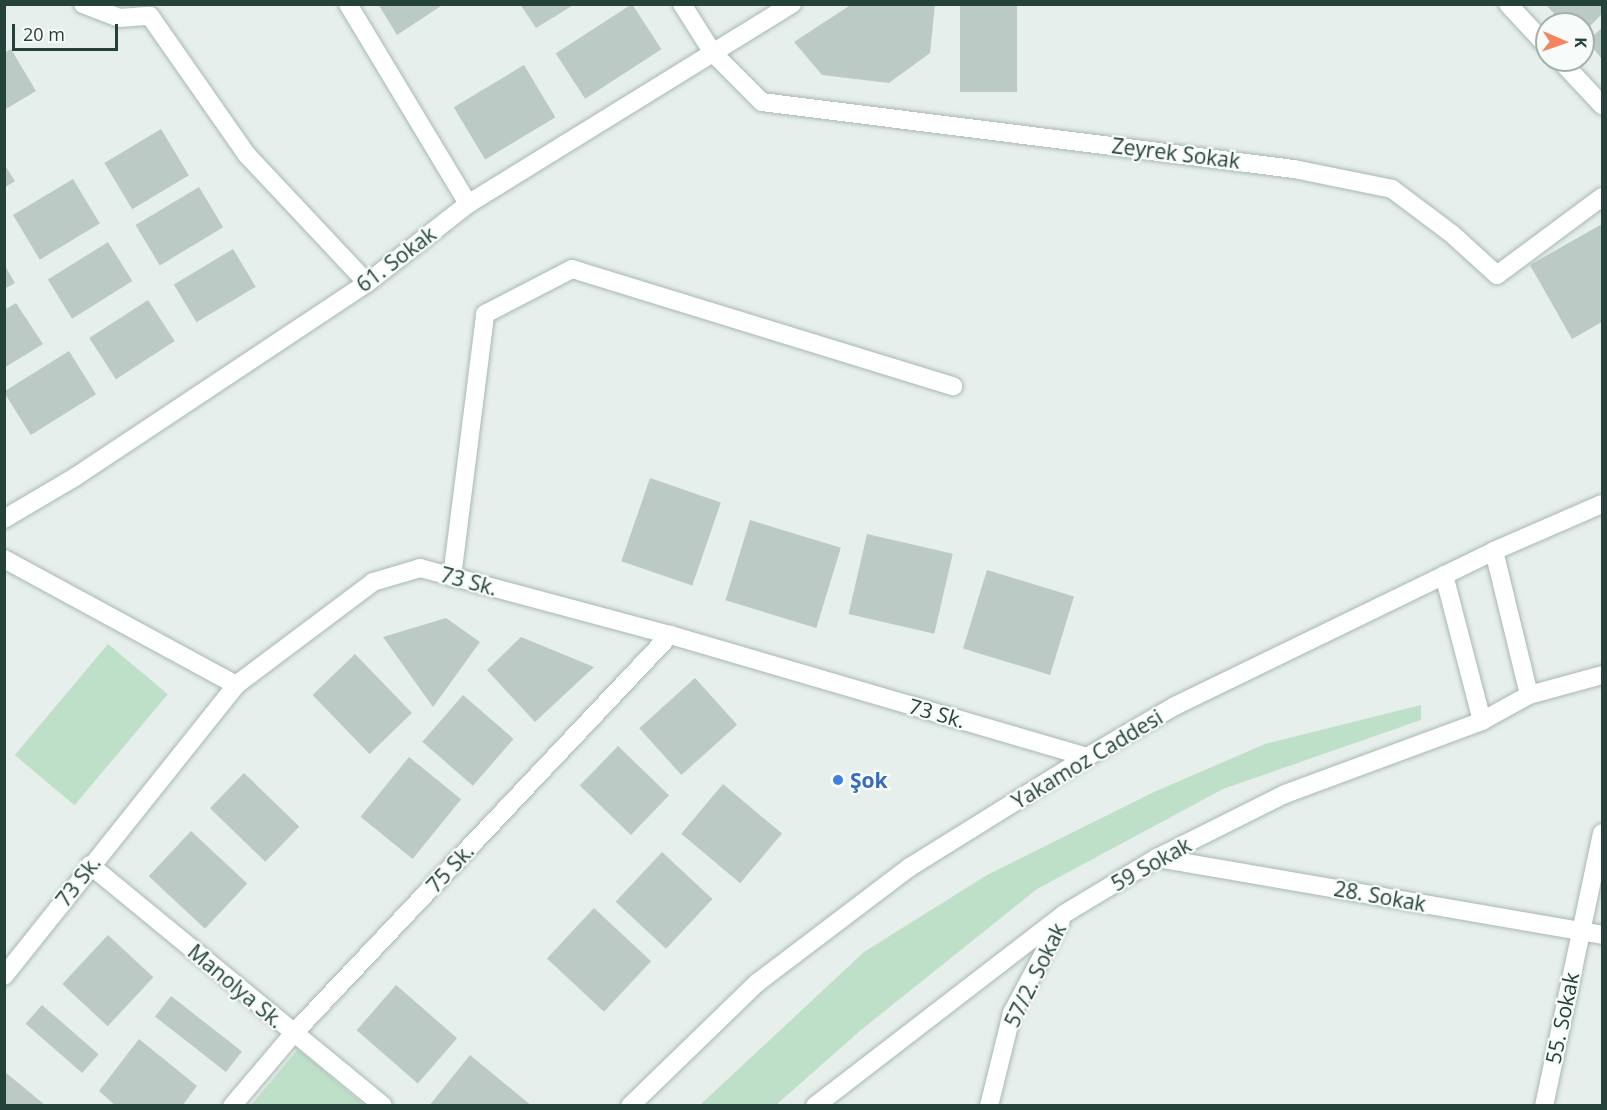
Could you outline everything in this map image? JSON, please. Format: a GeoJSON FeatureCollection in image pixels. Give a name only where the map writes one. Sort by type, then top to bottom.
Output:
{"type":"FeatureCollection","features":[{"type":"Feature","properties":{"kind":"street"},"geometry":{"type":"LineString","coordinates":[[83,4],[119,18],[154,10],[247,155],[366,284]]}},
{"type":"Feature","properties":{"kind":"street"},"geometry":{"type":"LineString","coordinates":[[348,4],[468,204]]}},
{"type":"Feature","properties":{"kind":"street"},"geometry":{"type":"LineString","coordinates":[[682,4],[712,53]]}},
{"type":"Feature","properties":{"kind":"street","name":"61. Sokak"},"geometry":{"type":"LineString","coordinates":[[4,519],[75,477],[366,284],[468,204],[792,4]]}},
{"type":"Feature","properties":{"kind":"street"},"geometry":{"type":"LineString","coordinates":[[1508,4],[1535,33]]}},
{"type":"Feature","properties":{"kind":"street","name":"Zeyrek Sokak"},"geometry":{"type":"LineString","coordinates":[[712,53],[762,102],[1294,169],[1392,189],[1452,234],[1497,275],[1602,197]]}},
{"type":"Feature","properties":{"kind":"street"},"geometry":{"type":"LineString","coordinates":[[1571,72],[1602,105]]}},
{"type":"Feature","properties":{"kind":"street"},"geometry":{"type":"LineString","coordinates":[[452,577],[485,314],[572,269],[953,386]]}},
{"type":"Feature","properties":{"kind":"street","name":"Yakamoz Caddesi"},"geometry":{"type":"LineString","coordinates":[[630,1106],[766,976],[910,867],[1087,757],[1175,706],[1494,551],[1602,504]]}},
{"type":"Feature","properties":{"kind":"street"},"geometry":{"type":"LineString","coordinates":[[1494,551],[1528,695]]}},
{"type":"Feature","properties":{"kind":"street"},"geometry":{"type":"LineString","coordinates":[[4,559],[236,685]]}},
{"type":"Feature","properties":{"kind":"street","name":"73 Sk."},"geometry":{"type":"LineString","coordinates":[[4,976],[90,865],[236,685],[373,582],[420,568],[670,635],[1087,757]]}},
{"type":"Feature","properties":{"kind":"street"},"geometry":{"type":"LineString","coordinates":[[1444,575],[1482,721]]}},
{"type":"Feature","properties":{"kind":"street","name":"75 Sk."},"geometry":{"type":"LineString","coordinates":[[232,1106],[294,1033],[670,635]]}},
{"type":"Feature","properties":{"kind":"street","name":"59 Sokak"},"geometry":{"type":"LineString","coordinates":[[815,1106],[1065,914],[1157,858],[1285,794],[1482,721],[1528,695],[1602,675]]}},
{"type":"Feature","properties":{"kind":"street","name":"55. Sokak"},"geometry":{"type":"LineString","coordinates":[[1544,1106],[1602,833]]}},
{"type":"Feature","properties":{"kind":"street","name":"28. Sokak"},"geometry":{"type":"LineString","coordinates":[[1157,858],[1602,935]]}},
{"type":"Feature","properties":{"kind":"street","name":"Manolya Sk."},"geometry":{"type":"LineString","coordinates":[[90,865],[383,1106]]}},
{"type":"Feature","properties":{"kind":"street","name":"57/2. Sokak"},"geometry":{"type":"LineString","coordinates":[[989,1106],[1012,1013],[1065,914]]}},
{"type":"Feature","properties":{"kind":"green space"},"geometry":{"type":"Polygon","coordinates":[[[108,644],[168,694],[75,805],[15,755],[108,644]]]}},
{"type":"Feature","properties":{"kind":"green space"},"geometry":{"type":"Polygon","coordinates":[[[1421,705],[1421,720],[1223,789],[1037,889],[861,1030],[776,1105],[700,1105],[864,952],[987,875],[1154,792],[1265,744],[1421,705]]]}},
{"type":"Feature","properties":{"kind":"green space"},"geometry":{"type":"Polygon","coordinates":[[[298,1049],[364,1105],[251,1105],[298,1049]]]}},
{"type":"Feature","properties":{"kind":"building"},"geometry":{"type":"Polygon","coordinates":[[[378,4],[444,4],[397,35],[378,4]]]}},
{"type":"Feature","properties":{"kind":"building"},"geometry":{"type":"Polygon","coordinates":[[[520,4],[575,4],[536,28],[520,4]]]}},
{"type":"Feature","properties":{"kind":"building"},"geometry":{"type":"Polygon","coordinates":[[[632,4],[661,49],[585,99],[556,54],[632,4]]]}},
{"type":"Feature","properties":{"kind":"building"},"geometry":{"type":"Polygon","coordinates":[[[852,4],[935,4],[930,53],[889,83],[822,75],[794,42],[852,4]]]}},
{"type":"Feature","properties":{"kind":"building"},"geometry":{"type":"Polygon","coordinates":[[[960,4],[1017,4],[1017,92],[960,92],[960,4]]]}},
{"type":"Feature","properties":{"kind":"building"},"geometry":{"type":"Polygon","coordinates":[[[1545,4],[1602,4],[1602,14],[1595,21],[1595,12],[1553,12],[1545,4]]]}},
{"type":"Feature","properties":{"kind":"building"},"geometry":{"type":"Polygon","coordinates":[[[1602,28],[1602,59],[1595,51],[1595,34],[1602,28]]]}},
{"type":"Feature","properties":{"kind":"building"},"geometry":{"type":"Polygon","coordinates":[[[11,49],[36,91],[4,110],[4,53],[11,49]]]}},
{"type":"Feature","properties":{"kind":"building"},"geometry":{"type":"Polygon","coordinates":[[[524,65],[555,117],[485,160],[454,107],[524,65]]]}},
{"type":"Feature","properties":{"kind":"building"},"geometry":{"type":"Polygon","coordinates":[[[161,129],[189,175],[132,209],[104,163],[161,129]]]}},
{"type":"Feature","properties":{"kind":"building"},"geometry":{"type":"Polygon","coordinates":[[[4,164],[15,181],[4,188],[4,164]]]}},
{"type":"Feature","properties":{"kind":"building"},"geometry":{"type":"Polygon","coordinates":[[[73,179],[100,224],[40,260],[13,215],[73,179]]]}},
{"type":"Feature","properties":{"kind":"building"},"geometry":{"type":"Polygon","coordinates":[[[199,187],[223,227],[160,265],[136,225],[199,187]]]}},
{"type":"Feature","properties":{"kind":"building"},"geometry":{"type":"Polygon","coordinates":[[[1602,224],[1602,322],[1572,339],[1530,265],[1602,224]]]}},
{"type":"Feature","properties":{"kind":"building"},"geometry":{"type":"Polygon","coordinates":[[[108,242],[132,281],[72,319],[48,280],[108,242]]]}},
{"type":"Feature","properties":{"kind":"building"},"geometry":{"type":"Polygon","coordinates":[[[233,249],[256,287],[197,322],[174,285],[233,249]]]}},
{"type":"Feature","properties":{"kind":"building"},"geometry":{"type":"Polygon","coordinates":[[[4,264],[15,283],[4,289],[4,264]]]}},
{"type":"Feature","properties":{"kind":"building"},"geometry":{"type":"Polygon","coordinates":[[[148,300],[175,341],[116,379],[89,338],[148,300]]]}},
{"type":"Feature","properties":{"kind":"building"},"geometry":{"type":"Polygon","coordinates":[[[16,303],[43,344],[4,368],[4,310],[16,303]]]}},
{"type":"Feature","properties":{"kind":"building"},"geometry":{"type":"Polygon","coordinates":[[[69,351],[96,394],[31,435],[4,392],[69,351]]]}},
{"type":"Feature","properties":{"kind":"building"},"geometry":{"type":"Polygon","coordinates":[[[650,478],[721,502],[692,586],[621,561],[650,478]]]}},
{"type":"Feature","properties":{"kind":"building"},"geometry":{"type":"Polygon","coordinates":[[[750,520],[841,548],[816,628],[725,600],[750,520]]]}},
{"type":"Feature","properties":{"kind":"building"},"geometry":{"type":"Polygon","coordinates":[[[867,534],[953,554],[934,634],[849,614],[867,534]]]}},
{"type":"Feature","properties":{"kind":"building"},"geometry":{"type":"Polygon","coordinates":[[[987,570],[1074,597],[1050,675],[963,648],[987,570]]]}},
{"type":"Feature","properties":{"kind":"building"},"geometry":{"type":"Polygon","coordinates":[[[446,618],[480,642],[433,707],[383,637],[446,618]]]}},
{"type":"Feature","properties":{"kind":"building"},"geometry":{"type":"Polygon","coordinates":[[[521,637],[594,667],[535,722],[487,670],[521,637]]]}},
{"type":"Feature","properties":{"kind":"building"},"geometry":{"type":"Polygon","coordinates":[[[355,654],[412,713],[370,754],[313,695],[355,654]]]}},
{"type":"Feature","properties":{"kind":"building"},"geometry":{"type":"Polygon","coordinates":[[[695,678],[737,725],[681,775],[639,728],[695,678]]]}},
{"type":"Feature","properties":{"kind":"building"},"geometry":{"type":"Polygon","coordinates":[[[463,695],[514,739],[473,786],[422,742],[463,695]]]}},
{"type":"Feature","properties":{"kind":"building"},"geometry":{"type":"Polygon","coordinates":[[[618,746],[669,795],[631,835],[580,786],[618,746]]]}},
{"type":"Feature","properties":{"kind":"building"},"geometry":{"type":"Polygon","coordinates":[[[409,757],[461,799],[413,859],[361,817],[409,757]]]}},
{"type":"Feature","properties":{"kind":"building"},"geometry":{"type":"Polygon","coordinates":[[[244,773],[299,826],[265,862],[210,808],[244,773]]]}},
{"type":"Feature","properties":{"kind":"building"},"geometry":{"type":"Polygon","coordinates":[[[723,784],[782,833],[740,883],[681,834],[723,784]]]}},
{"type":"Feature","properties":{"kind":"building"},"geometry":{"type":"Polygon","coordinates":[[[191,831],[247,884],[205,929],[149,876],[191,831]]]}},
{"type":"Feature","properties":{"kind":"building"},"geometry":{"type":"Polygon","coordinates":[[[662,852],[712,899],[666,949],[616,902],[662,852]]]}},
{"type":"Feature","properties":{"kind":"building"},"geometry":{"type":"Polygon","coordinates":[[[594,908],[651,961],[604,1012],[547,958],[594,908]]]}},
{"type":"Feature","properties":{"kind":"building"},"geometry":{"type":"Polygon","coordinates":[[[108,935],[153,977],[108,1026],[62,984],[108,935]]]}},
{"type":"Feature","properties":{"kind":"building"},"geometry":{"type":"Polygon","coordinates":[[[396,985],[457,1038],[418,1083],[357,1030],[396,985]]]}},
{"type":"Feature","properties":{"kind":"building"},"geometry":{"type":"Polygon","coordinates":[[[171,996],[242,1051],[226,1072],[155,1016],[171,996]]]}},
{"type":"Feature","properties":{"kind":"building"},"geometry":{"type":"Polygon","coordinates":[[[42,1005],[99,1054],[82,1073],[26,1024],[42,1005]]]}},
{"type":"Feature","properties":{"kind":"building"},"geometry":{"type":"Polygon","coordinates":[[[139,1039],[197,1086],[182,1106],[116,1106],[99,1091],[139,1039]]]}},
{"type":"Feature","properties":{"kind":"building"},"geometry":{"type":"Polygon","coordinates":[[[470,1055],[532,1106],[429,1106],[470,1055]]]}},
{"type":"Feature","properties":{"kind":"building"},"geometry":{"type":"Polygon","coordinates":[[[4,1071],[46,1106],[4,1106],[4,1071]]]}},
{"type":"Feature","properties":{"kind":"place","name":"Şok"},"geometry":{"type":"Point","coordinates":[838,780]}}]}
